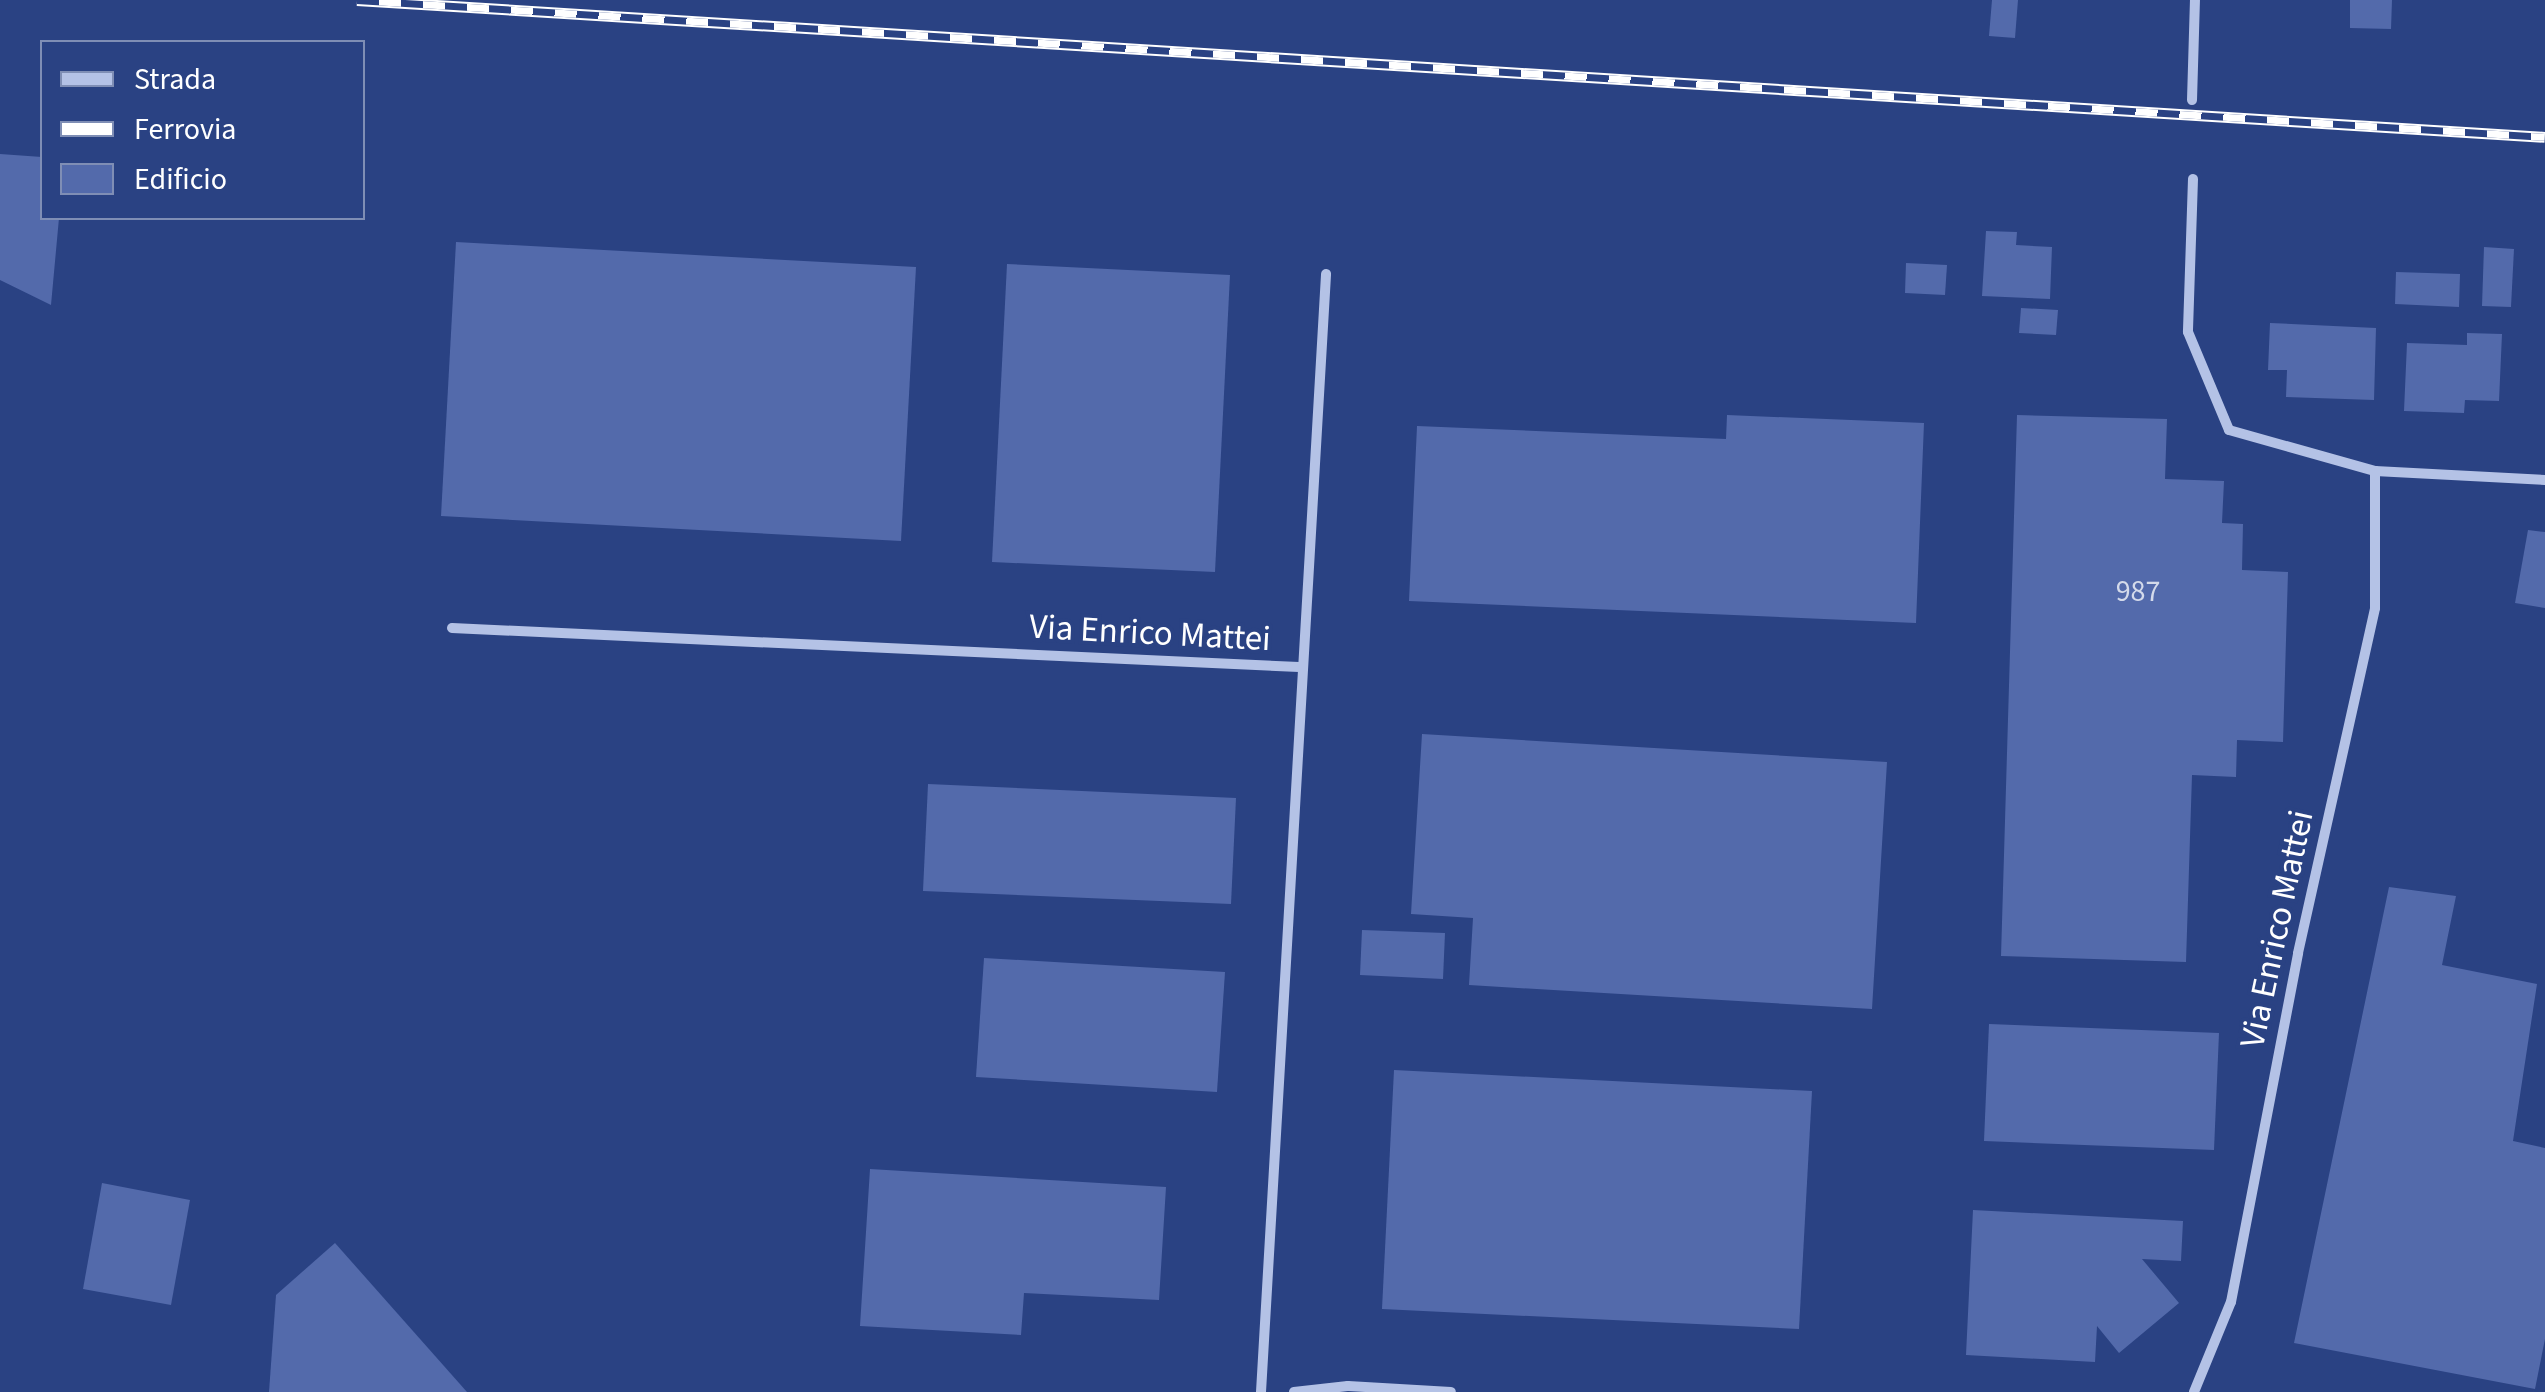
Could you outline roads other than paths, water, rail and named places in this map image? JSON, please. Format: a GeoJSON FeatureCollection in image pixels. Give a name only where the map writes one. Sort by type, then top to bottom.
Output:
{"type":"FeatureCollection","features":[{"type":"Feature","properties":{"kind":"street"},"geometry":{"type":"LineString","coordinates":[[2192,100],[2195,0]]}},
{"type":"Feature","properties":{"kind":"street"},"geometry":{"type":"LineString","coordinates":[[2193,179],[2188,332],[2229,430],[2375,471],[2545,480]]}},
{"type":"Feature","properties":{"kind":"street"},"geometry":{"type":"LineString","coordinates":[[1299,667],[1326,274]]}},
{"type":"Feature","properties":{"kind":"street","name":"Via Enrico Mattei"},"geometry":{"type":"LineString","coordinates":[[2194,1392],[2231,1302],[2298,953],[2375,608],[2375,471]]}},
{"type":"Feature","properties":{"kind":"street","name":"Via Enrico Mattei"},"geometry":{"type":"LineString","coordinates":[[452,628],[1299,667],[1261,1392]]}},
{"type":"Feature","properties":{"kind":"street"},"geometry":{"type":"LineString","coordinates":[[1294,1392],[1348,1386],[1451,1392]]}},
{"type":"Feature","properties":{"kind":"railway"},"geometry":{"type":"LineString","coordinates":[[357,0],[2545,137]]}}]}
